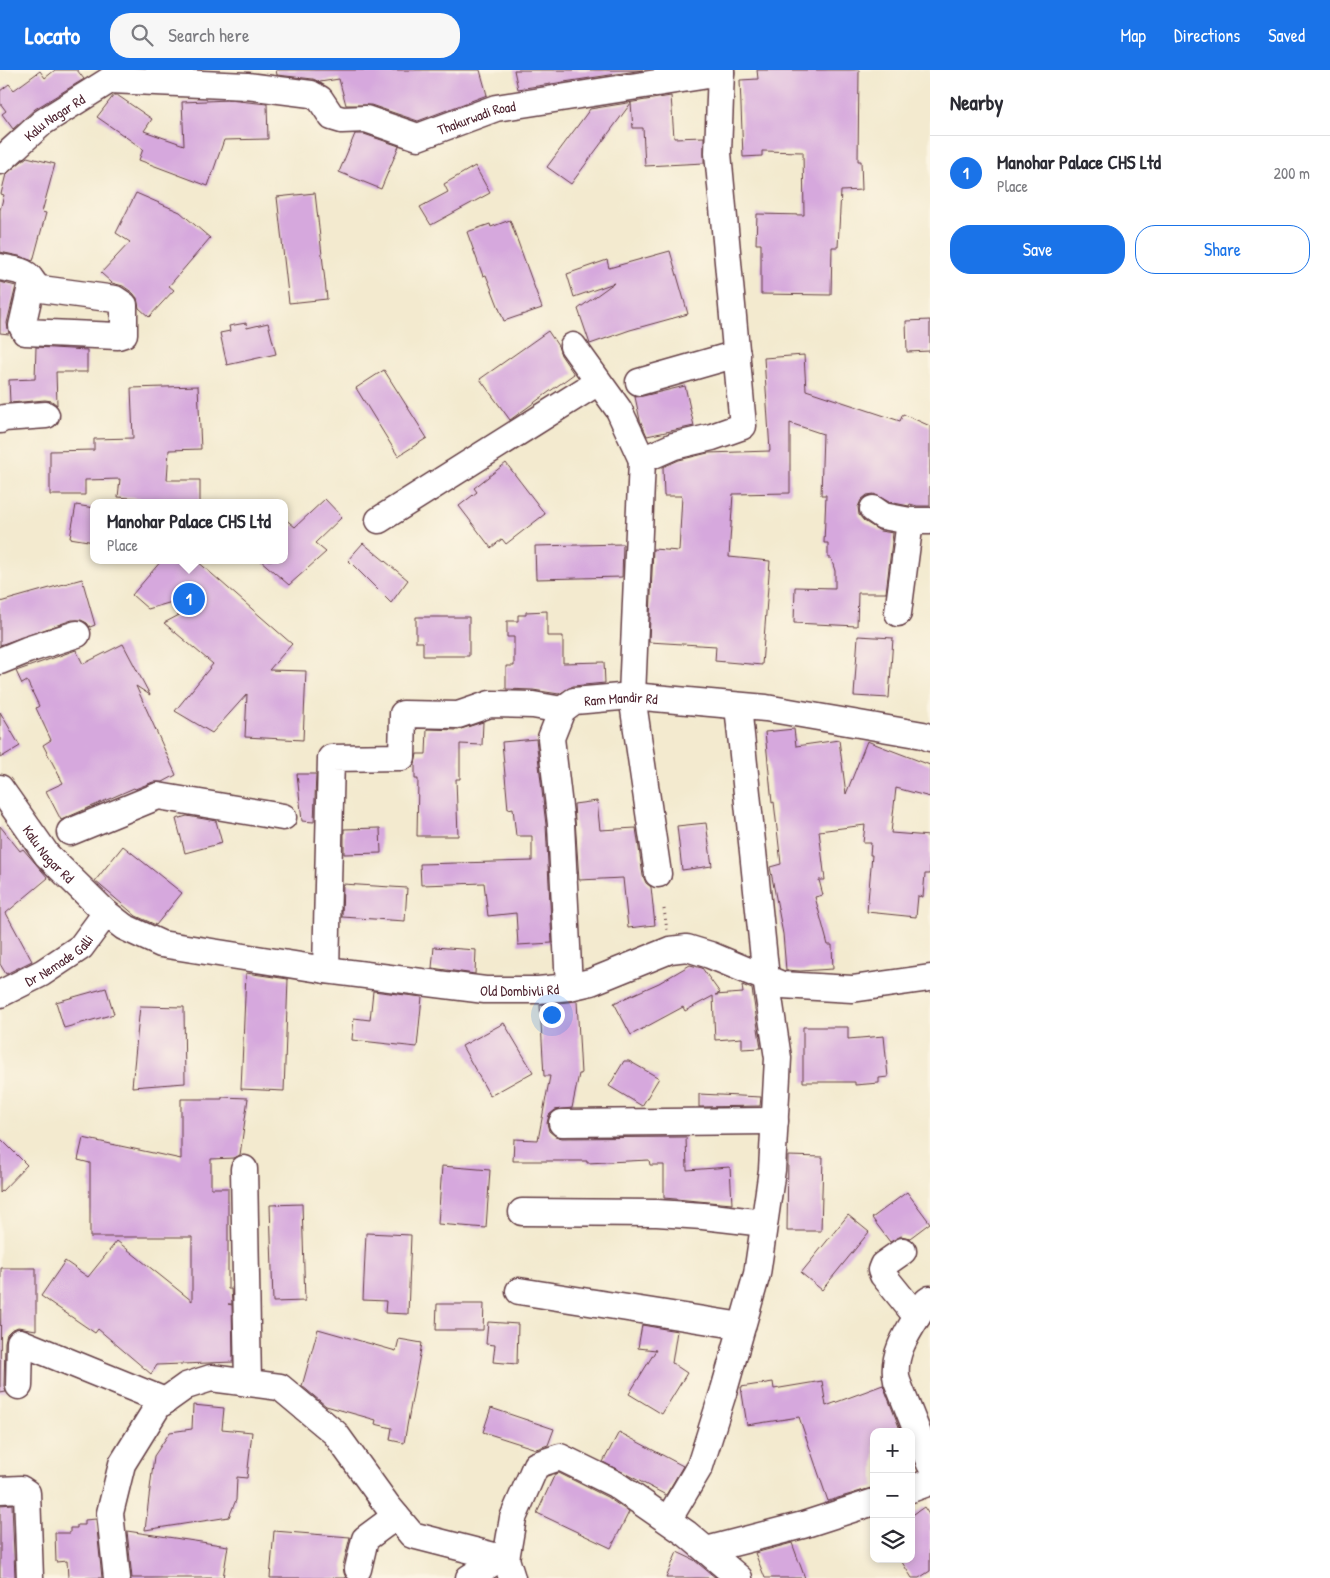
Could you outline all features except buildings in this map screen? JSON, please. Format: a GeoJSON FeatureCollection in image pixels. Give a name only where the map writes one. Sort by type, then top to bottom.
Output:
{"type":"FeatureCollection","features":[{"type":"Feature","properties":{"kind":"street","name":"Thakurwadi Road"},"geometry":{"type":"LineString","coordinates":[[246,78],[311,94],[320,99],[332,117],[342,120],[366,119],[418,137],[496,108],[721,72]]}},
{"type":"Feature","properties":{"kind":"street"},"geometry":{"type":"LineString","coordinates":[[642,460],[674,446],[712,437],[743,426],[718,153],[721,72]]}},
{"type":"Feature","properties":{"kind":"street","name":"Kalu Nagar Rd"},"geometry":{"type":"LineString","coordinates":[[0,161],[43,122],[104,75],[246,78]]}},
{"type":"Feature","properties":{"kind":"street"},"geometry":{"type":"LineString","coordinates":[[0,266],[24,274],[30,277],[32,282]]}},
{"type":"Feature","properties":{"kind":"street"},"geometry":{"type":"LineString","coordinates":[[573,346],[619,410],[642,460],[632,696],[658,874]]}},
{"type":"Feature","properties":{"kind":"street"},"geometry":{"type":"LineString","coordinates":[[639,382],[737,354]]}},
{"type":"Feature","properties":{"kind":"street"},"geometry":{"type":"LineString","coordinates":[[380,520],[598,382]]}},
{"type":"Feature","properties":{"kind":"street"},"geometry":{"type":"LineString","coordinates":[[0,420],[4,418],[46,415]]}},
{"type":"Feature","properties":{"kind":"street"},"geometry":{"type":"LineString","coordinates":[[873,509],[883,516],[920,521],[898,613]]}},
{"type":"Feature","properties":{"kind":"street"},"geometry":{"type":"LineString","coordinates":[[0,661],[77,634]]}},
{"type":"Feature","properties":{"kind":"street","name":"Ram Mandir Rd"},"geometry":{"type":"LineString","coordinates":[[562,710],[574,701],[632,696],[786,712],[923,735],[930,738]]}},
{"type":"Feature","properties":{"kind":"street"},"geometry":{"type":"LineString","coordinates":[[326,970],[331,758],[402,757],[403,714],[458,715],[490,704],[533,705],[562,710],[551,738],[561,824],[569,987]]}},
{"type":"Feature","properties":{"kind":"street"},"geometry":{"type":"LineString","coordinates":[[668,1520],[700,1466],[742,1326],[756,1274],[772,1170],[778,1058],[766,978],[738,706]]}},
{"type":"Feature","properties":{"kind":"street","name":"Kalu Nagar Rd"},"geometry":{"type":"LineString","coordinates":[[0,788],[42,850],[106,913]]}},
{"type":"Feature","properties":{"kind":"street"},"geometry":{"type":"LineString","coordinates":[[42,850],[64,841],[70,832],[158,796],[283,817]]}},
{"type":"Feature","properties":{"kind":"street","name":"Old Dombivli Rd"},"geometry":{"type":"LineString","coordinates":[[106,913],[124,927],[162,944],[326,970],[485,990],[538,990],[569,987],[591,982],[670,950],[688,948],[710,955],[782,985],[852,989],[930,978]]}},
{"type":"Feature","properties":{"kind":"street","name":"Dr Nemade Galli"},"geometry":{"type":"LineString","coordinates":[[0,994],[42,973],[81,947],[106,913]]}},
{"type":"Feature","properties":{"kind":"street"},"geometry":{"type":"LineString","coordinates":[[562,1123],[775,1121]]}},
{"type":"Feature","properties":{"kind":"street"},"geometry":{"type":"LineString","coordinates":[[244,1169],[248,1383]]}},
{"type":"Feature","properties":{"kind":"street"},"geometry":{"type":"LineString","coordinates":[[522,1212],[657,1213],[764,1223]]}},
{"type":"Feature","properties":{"kind":"street"},"geometry":{"type":"LineString","coordinates":[[903,1250],[883,1265],[881,1270],[883,1275],[924,1308],[899,1350],[895,1371],[897,1381],[930,1464]]}},
{"type":"Feature","properties":{"kind":"street"},"geometry":{"type":"LineString","coordinates":[[519,1291],[742,1326]]}},
{"type":"Feature","properties":{"kind":"street"},"geometry":{"type":"LineString","coordinates":[[19,1386],[20,1342],[165,1401]]}},
{"type":"Feature","properties":{"kind":"street"},"geometry":{"type":"LineString","coordinates":[[117,1578],[110,1513],[122,1464],[158,1406],[186,1386],[211,1378],[280,1387],[336,1433],[412,1535],[506,1565]]}},
{"type":"Feature","properties":{"kind":"street"},"geometry":{"type":"LineString","coordinates":[[506,1565],[514,1518],[536,1465],[560,1457],[615,1484],[668,1520],[739,1578]]}},
{"type":"Feature","properties":{"kind":"street"},"geometry":{"type":"LineString","coordinates":[[915,1487],[930,1482]]}},
{"type":"Feature","properties":{"kind":"street"},"geometry":{"type":"LineString","coordinates":[[0,1490],[21,1489],[28,1492],[30,1578]]}},
{"type":"Feature","properties":{"kind":"street"},"geometry":{"type":"LineString","coordinates":[[706,1550],[802,1525],[870,1503]]}},
{"type":"Feature","properties":{"kind":"street"},"geometry":{"type":"LineString","coordinates":[[358,1569],[365,1538],[396,1516]]}},
{"type":"Feature","properties":{"kind":"street"},"geometry":{"type":"LineString","coordinates":[[469,1578],[506,1565]]}},
{"type":"Feature","properties":{"kind":"path"},"geometry":{"type":"LineString","coordinates":[[664,908],[668,932]]}},
{"type":"Feature","properties":{"kind":"place","name":"Manohar Palace CHS Ltd"},"geometry":{"type":"Point","coordinates":[189,599]}}]}
